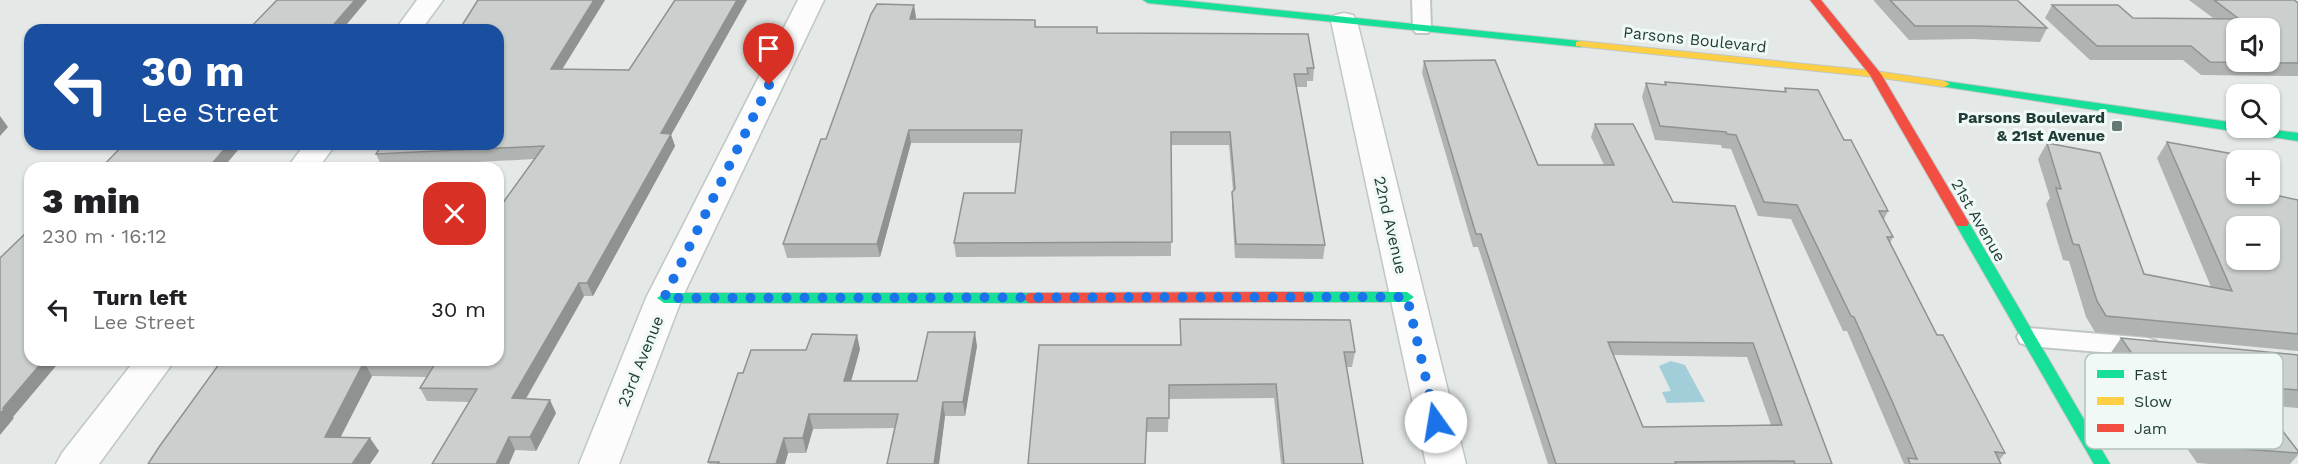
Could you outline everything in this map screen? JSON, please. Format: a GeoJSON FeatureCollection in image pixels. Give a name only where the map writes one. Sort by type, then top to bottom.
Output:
{"type":"FeatureCollection","features":[{"type":"Feature","properties":{"kind":"street"},"geometry":{"type":"LineString","coordinates":[[412,24],[430,0]]}},
{"type":"Feature","properties":{"kind":"street","name":"23rd Avenue"},"geometry":{"type":"LineString","coordinates":[[599,464],[664,298],[811,0]]}},
{"type":"Feature","properties":{"kind":"street","name":"Parsons Boulevard"},"geometry":{"type":"LineString","coordinates":[[1148,0],[1875,74],[2226,126]]}},
{"type":"Feature","properties":{"kind":"street","name":"21st Avenue"},"geometry":{"type":"LineString","coordinates":[[1815,0],[1875,74],[2085,434]]}},
{"type":"Feature","properties":{"kind":"street","name":"22nd Avenue"},"geometry":{"type":"LineString","coordinates":[[1344,21],[1446,464]]}},
{"type":"Feature","properties":{"kind":"street"},"geometry":{"type":"LineString","coordinates":[[2280,134],[2298,137]]}},
{"type":"Feature","properties":{"kind":"street"},"geometry":{"type":"LineString","coordinates":[[307,162],[316,150]]}},
{"type":"Feature","properties":{"kind":"street"},"geometry":{"type":"LineString","coordinates":[[664,298],[1407,297]]}},
{"type":"Feature","properties":{"kind":"street"},"geometry":{"type":"LineString","coordinates":[[76,464],[151,366]]}},
{"type":"Feature","properties":{"kind":"street","name":"21st Avenue"},"geometry":{"type":"LineString","coordinates":[[2093,449],[2102,464]]}},
{"type":"Feature","properties":{"kind":"lane"},"geometry":{"type":"LineString","coordinates":[[1421,0],[1422,29]]}},
{"type":"Feature","properties":{"kind":"lane"},"geometry":{"type":"LineString","coordinates":[[2029,337],[2175,350]]}},
{"type":"Feature","properties":{"kind":"water"},"geometry":{"type":"Polygon","coordinates":[[[1671,361],[1685,365],[1705,402],[1667,403],[1662,392],[1671,391],[1659,366],[1671,361]]]}},
{"type":"Feature","properties":{"kind":"building"},"geometry":{"type":"Polygon","coordinates":[[[277,0],[355,0],[334,24],[254,24],[277,0]]]}},
{"type":"Feature","properties":{"kind":"building"},"geometry":{"type":"Polygon","coordinates":[[[478,0],[594,0],[551,69],[629,70],[675,0],[737,0],[661,133],[671,134],[587,283],[579,283],[512,398],[550,400],[530,437],[509,437],[496,464],[432,464],[477,389],[420,388],[434,366],[504,366],[504,201],[544,146],[504,148],[504,24],[463,24],[478,0]]]}},
{"type":"Feature","properties":{"kind":"building"},"geometry":{"type":"Polygon","coordinates":[[[1890,0],[2017,0],[2047,28],[1915,26],[1890,0]]]}},
{"type":"Feature","properties":{"kind":"building"},"geometry":{"type":"Polygon","coordinates":[[[2214,0],[2294,0],[2298,3],[2298,63],[2280,63],[2280,18],[2238,18],[2214,0]]]}},
{"type":"Feature","properties":{"kind":"building"},"geometry":{"type":"Polygon","coordinates":[[[877,4],[914,5],[910,19],[1035,20],[1035,27],[1097,27],[1097,33],[1308,34],[1314,68],[1307,68],[1308,74],[1294,74],[1325,245],[1236,244],[1232,192],[1235,189],[1230,132],[1171,132],[1172,242],[954,243],[964,193],[1015,193],[1022,130],[909,130],[877,244],[783,244],[821,139],[826,139],[871,14],[877,4]]]}},
{"type":"Feature","properties":{"kind":"building"},"geometry":{"type":"Polygon","coordinates":[[[2052,5],[2118,5],[2133,18],[2226,19],[2226,62],[2210,62],[2191,46],[2097,46],[2052,5]]]}},
{"type":"Feature","properties":{"kind":"building"},"geometry":{"type":"Polygon","coordinates":[[[1495,60],[1538,165],[1614,165],[1595,124],[1633,124],[1673,202],[1735,206],[1832,464],[1795,464],[1794,461],[1556,464],[1481,234],[1476,234],[1424,61],[1495,60]],[[1608,342],[1643,427],[1782,425],[1753,343],[1608,342]]]}},
{"type":"Feature","properties":{"kind":"building"},"geometry":{"type":"Polygon","coordinates":[[[1665,82],[1786,92],[1785,88],[1818,90],[1844,140],[1851,140],[1888,211],[1879,211],[1893,237],[1887,237],[1937,335],[1943,335],[2005,453],[1995,452],[2001,464],[1910,464],[1908,458],[1917,459],[1892,401],[1854,317],[1851,316],[1797,205],[1764,202],[1736,135],[1726,132],[1660,126],[1646,83],[1666,85],[1665,82]]]}},
{"type":"Feature","properties":{"kind":"building"},"geometry":{"type":"Polygon","coordinates":[[[2167,142],[2226,153],[2226,204],[2280,204],[2280,196],[2298,200],[2298,334],[2106,316],[2097,301],[2079,245],[2073,244],[2056,188],[2061,189],[2047,143],[2100,153],[2144,274],[2232,291],[2167,142]]]}},
{"type":"Feature","properties":{"kind":"building"},"geometry":{"type":"Polygon","coordinates":[[[118,150],[224,150],[213,162],[107,162],[118,150]]]}},
{"type":"Feature","properties":{"kind":"building"},"geometry":{"type":"Polygon","coordinates":[[[379,150],[460,150],[376,154],[379,150]]]}},
{"type":"Feature","properties":{"kind":"building"},"geometry":{"type":"Polygon","coordinates":[[[24,235],[24,366],[39,366],[0,414],[0,258],[24,235]]]}},
{"type":"Feature","properties":{"kind":"building"},"geometry":{"type":"Polygon","coordinates":[[[1180,319],[1350,320],[1355,352],[1344,352],[1363,464],[1284,464],[1276,384],[1169,385],[1169,418],[1147,418],[1145,464],[1028,464],[1039,345],[1181,345],[1180,319]]]}},
{"type":"Feature","properties":{"kind":"building"},"geometry":{"type":"Polygon","coordinates":[[[928,332],[975,332],[963,402],[943,402],[934,464],[887,464],[898,414],[809,414],[803,438],[784,438],[776,464],[708,462],[738,373],[743,373],[751,350],[806,350],[812,334],[857,335],[844,381],[917,381],[928,332]]]}},
{"type":"Feature","properties":{"kind":"building"},"geometry":{"type":"Polygon","coordinates":[[[2121,338],[2277,353],[2131,353],[2121,338]]]}},
{"type":"Feature","properties":{"kind":"building"},"geometry":{"type":"Polygon","coordinates":[[[2283,354],[2298,355],[2298,390],[2283,389],[2283,354]]]}},
{"type":"Feature","properties":{"kind":"building"},"geometry":{"type":"Polygon","coordinates":[[[218,366],[362,366],[325,437],[370,438],[352,464],[148,464],[218,366]]]}},
{"type":"Feature","properties":{"kind":"building"},"geometry":{"type":"Polygon","coordinates":[[[2283,432],[2298,453],[2240,449],[2283,449],[2283,432]]]}},
{"type":"Feature","properties":{"kind":"traffic: fast"},"geometry":{"type":"LineString","coordinates":[[1148,0],[1580,44]]}},
{"type":"Feature","properties":{"kind":"traffic: fast"},"geometry":{"type":"LineString","coordinates":[[1944,84],[2226,126]]}},
{"type":"Feature","properties":{"kind":"traffic: fast"},"geometry":{"type":"LineString","coordinates":[[2280,134],[2298,137]]}},
{"type":"Feature","properties":{"kind":"traffic: fast"},"geometry":{"type":"LineString","coordinates":[[1962,223],[2085,435]]}},
{"type":"Feature","properties":{"kind":"traffic: fast"},"geometry":{"type":"LineString","coordinates":[[1303,297],[1407,297]]}},
{"type":"Feature","properties":{"kind":"traffic: fast"},"geometry":{"type":"LineString","coordinates":[[664,298],[1029,298]]}},
{"type":"Feature","properties":{"kind":"traffic: fast"},"geometry":{"type":"LineString","coordinates":[[2093,449],[2102,464]]}},
{"type":"Feature","properties":{"kind":"traffic: slow"},"geometry":{"type":"LineString","coordinates":[[1580,44],[1875,74],[1944,84]]}},
{"type":"Feature","properties":{"kind":"traffic: jam"},"geometry":{"type":"LineString","coordinates":[[1815,0],[1875,74],[1962,223]]}},
{"type":"Feature","properties":{"kind":"traffic: jam"},"geometry":{"type":"LineString","coordinates":[[1029,298],[1303,297]]}},
{"type":"Feature","properties":{"kind":"place","name":"Parsons Boulevard & 21st Avenue"},"geometry":{"type":"Point","coordinates":[2117,126]}},
{"type":"Feature","properties":{"kind":"route"},"geometry":{"type":"LineString","coordinates":[[769,85],[664,298],[1407,297],[1436,422]]}}]}
